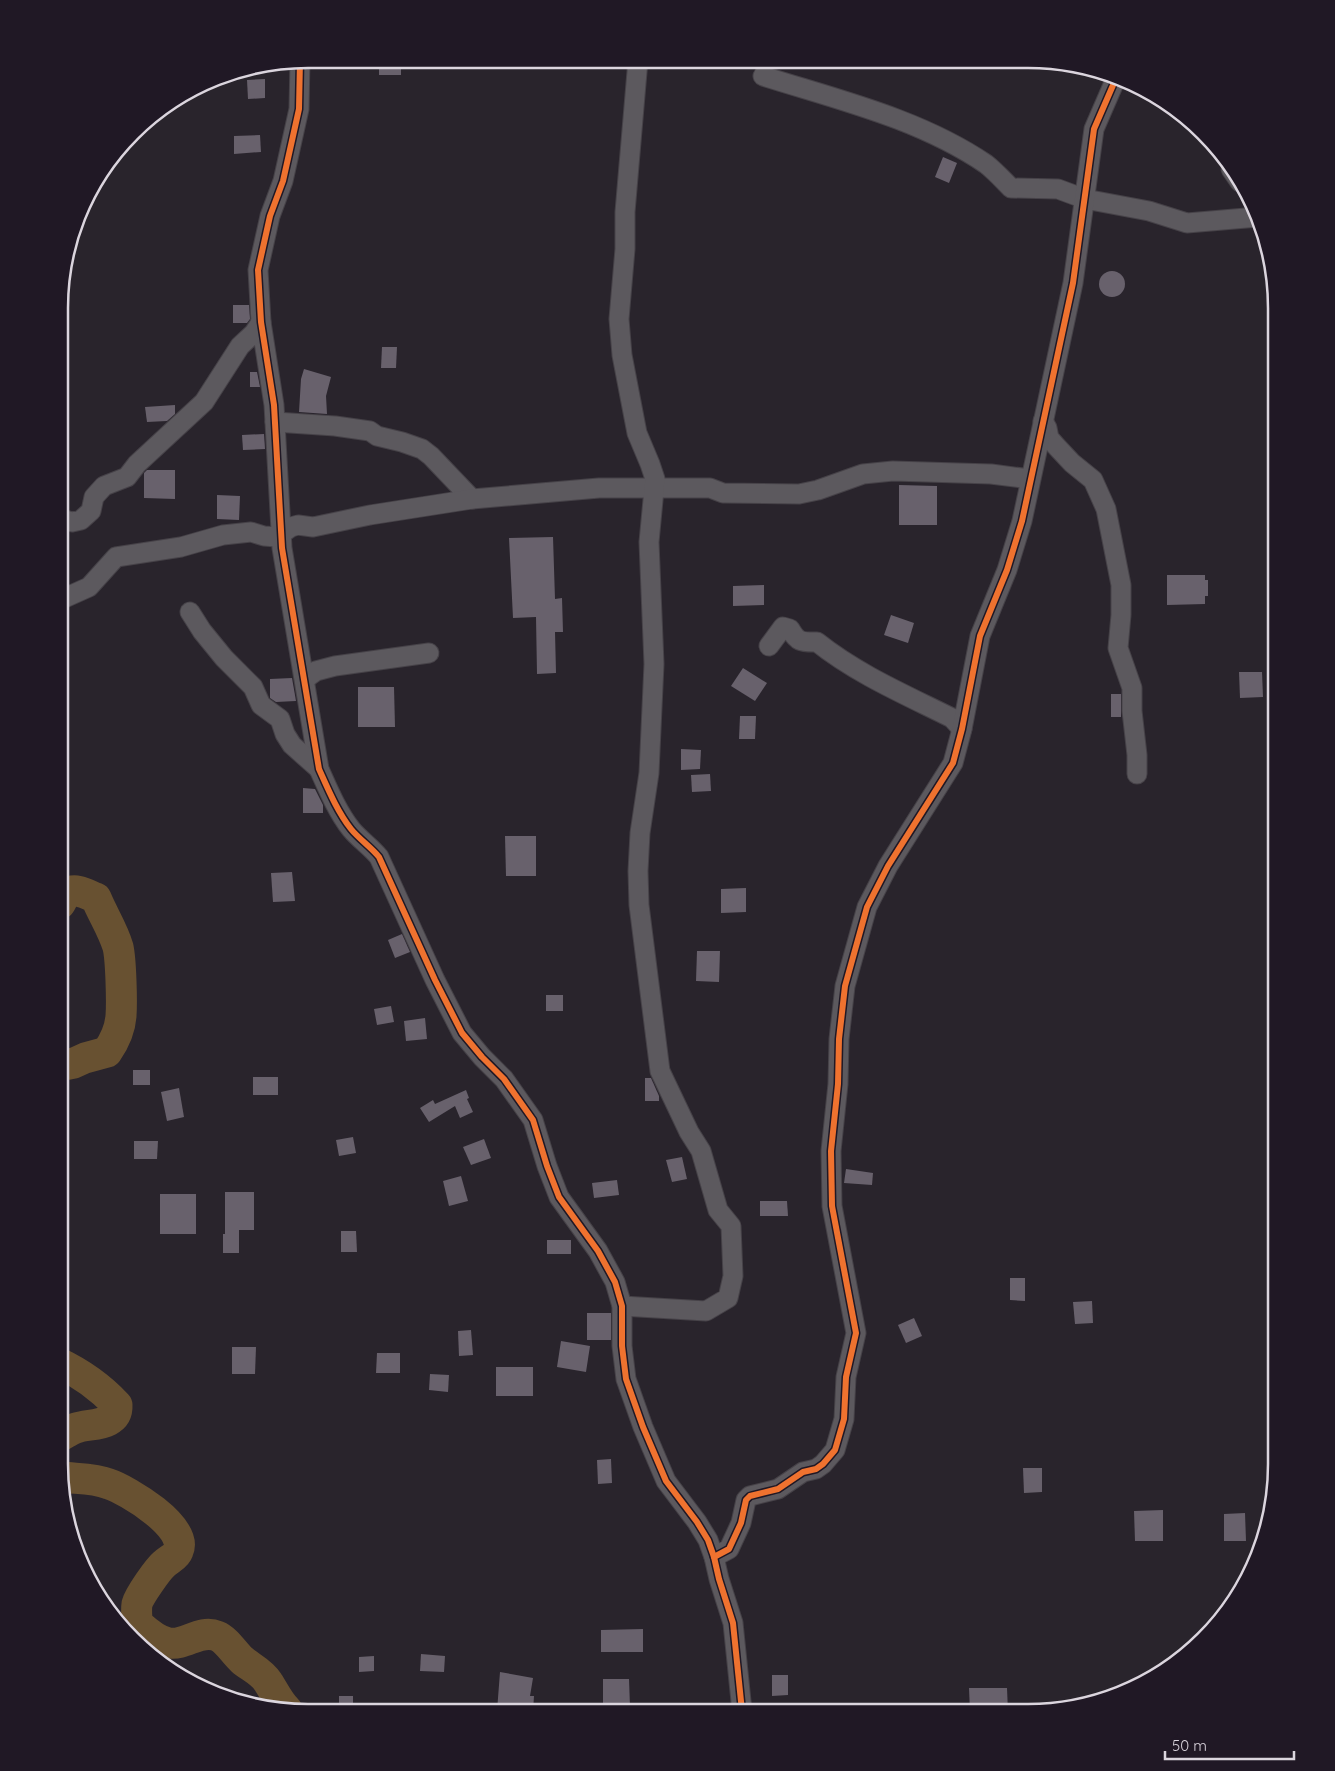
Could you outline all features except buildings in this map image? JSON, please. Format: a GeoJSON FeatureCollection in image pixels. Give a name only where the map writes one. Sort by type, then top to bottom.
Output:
{"type":"FeatureCollection","features":[{"type":"Feature","properties":{"kind":"street"},"geometry":{"type":"LineString","coordinates":[[300,68],[300,109],[283,180],[270,216],[258,270],[260,322],[274,405],[282,548],[319,769],[333,800],[351,829],[379,857],[435,980],[462,1033],[504,1079],[533,1120],[559,1197],[598,1251],[615,1282],[622,1306],[622,1346],[626,1379],[643,1428],[666,1481],[708,1540],[733,1623],[741,1704]]}},
{"type":"Feature","properties":{"kind":"street"},"geometry":{"type":"LineString","coordinates":[[622,1306],[706,1312],[728,1298],[733,1276],[731,1226],[718,1210],[701,1151],[689,1132],[660,1071],[640,906],[638,871],[640,833],[649,773],[654,664],[649,542],[655,479],[637,433],[622,355],[619,319],[625,249],[625,212],[637,68]]}},
{"type":"Feature","properties":{"kind":"street"},"geometry":{"type":"LineString","coordinates":[[763,76],[877,112],[945,140],[988,165],[1011,188],[1058,189],[1085,199],[1149,212],[1187,223],[1250,218]]}},
{"type":"Feature","properties":{"kind":"street"},"geometry":{"type":"LineString","coordinates":[[714,1557],[729,1549],[741,1523],[746,1500],[750,1496],[778,1489],[803,1472],[816,1469],[823,1464],[835,1450],[844,1419],[846,1377],[856,1333],[832,1206],[831,1151],[845,986],[867,908],[888,866],[953,763],[962,729],[980,636],[1007,570],[1022,520],[1073,283],[1094,129],[1113,83]]}},
{"type":"Feature","properties":{"kind":"street"},"geometry":{"type":"LineString","coordinates":[[68,520],[72,522],[81,520],[91,511],[94,497],[104,486],[127,477],[137,464],[204,402],[240,346],[254,333],[260,322]]}},
{"type":"Feature","properties":{"kind":"street"},"geometry":{"type":"LineString","coordinates":[[1043,421],[1049,438],[1093,480],[1106,509],[1121,585],[1118,648],[1132,688],[1137,774]]}},
{"type":"Feature","properties":{"kind":"street"},"geometry":{"type":"LineString","coordinates":[[275,422],[335,426],[370,431],[377,436],[422,449],[472,499]]}},
{"type":"Feature","properties":{"kind":"street"},"geometry":{"type":"LineString","coordinates":[[68,596],[89,587],[116,557],[181,547],[222,535],[251,532],[277,537],[291,527],[298,525],[313,527],[370,515],[472,499],[599,488],[710,488],[723,493],[799,494],[818,490],[863,474],[894,471],[991,474],[1030,479]]}},
{"type":"Feature","properties":{"kind":"street"},"geometry":{"type":"LineString","coordinates":[[190,612],[202,631],[224,658],[253,687],[261,705],[280,719],[285,734],[292,745],[319,769]]}},
{"type":"Feature","properties":{"kind":"street"},"geometry":{"type":"LineString","coordinates":[[769,646],[783,627],[790,629],[796,639],[804,642],[817,642],[871,677],[952,718],[962,729]]}},
{"type":"Feature","properties":{"kind":"street"},"geometry":{"type":"LineString","coordinates":[[304,679],[316,671],[335,666],[429,653]]}},
{"type":"Feature","properties":{"kind":"waterway"},"geometry":{"type":"LineString","coordinates":[[68,893],[71,891],[82,892],[96,898],[113,935],[118,947],[121,971],[121,1016],[114,1040],[107,1052],[68,1064]]}},
{"type":"Feature","properties":{"kind":"waterway"},"geometry":{"type":"LineString","coordinates":[[68,1368],[90,1381],[117,1405],[116,1412],[108,1421],[76,1428],[68,1432]]}},
{"type":"Feature","properties":{"kind":"waterway"},"geometry":{"type":"LineString","coordinates":[[68,1478],[109,1484],[129,1494],[166,1521],[179,1541],[177,1553],[161,1567],[141,1595],[137,1604],[137,1623],[156,1638],[169,1643],[181,1642],[211,1634],[221,1638],[242,1660],[265,1678],[280,1702]]}},
{"type":"Feature","properties":{"kind":"cycle path"},"geometry":{"type":"LineString","coordinates":[[300,68],[299,109],[283,181],[270,216],[258,270],[261,322],[274,405],[282,548],[319,769],[341,815],[354,833],[379,857],[435,980],[462,1033],[504,1079],[533,1120],[559,1197],[598,1251],[615,1282],[622,1306],[622,1346],[626,1379],[643,1427],[666,1481],[708,1540],[733,1623],[741,1704]]}},
{"type":"Feature","properties":{"kind":"cycle path"},"geometry":{"type":"LineString","coordinates":[[714,1557],[729,1549],[741,1523],[746,1500],[750,1496],[778,1489],[803,1472],[816,1469],[823,1464],[835,1450],[844,1419],[846,1377],[856,1333],[832,1206],[831,1151],[845,986],[867,907],[888,866],[953,763],[962,729],[980,636],[1007,570],[1022,521],[1073,283],[1094,129],[1114,84]]}}]}
